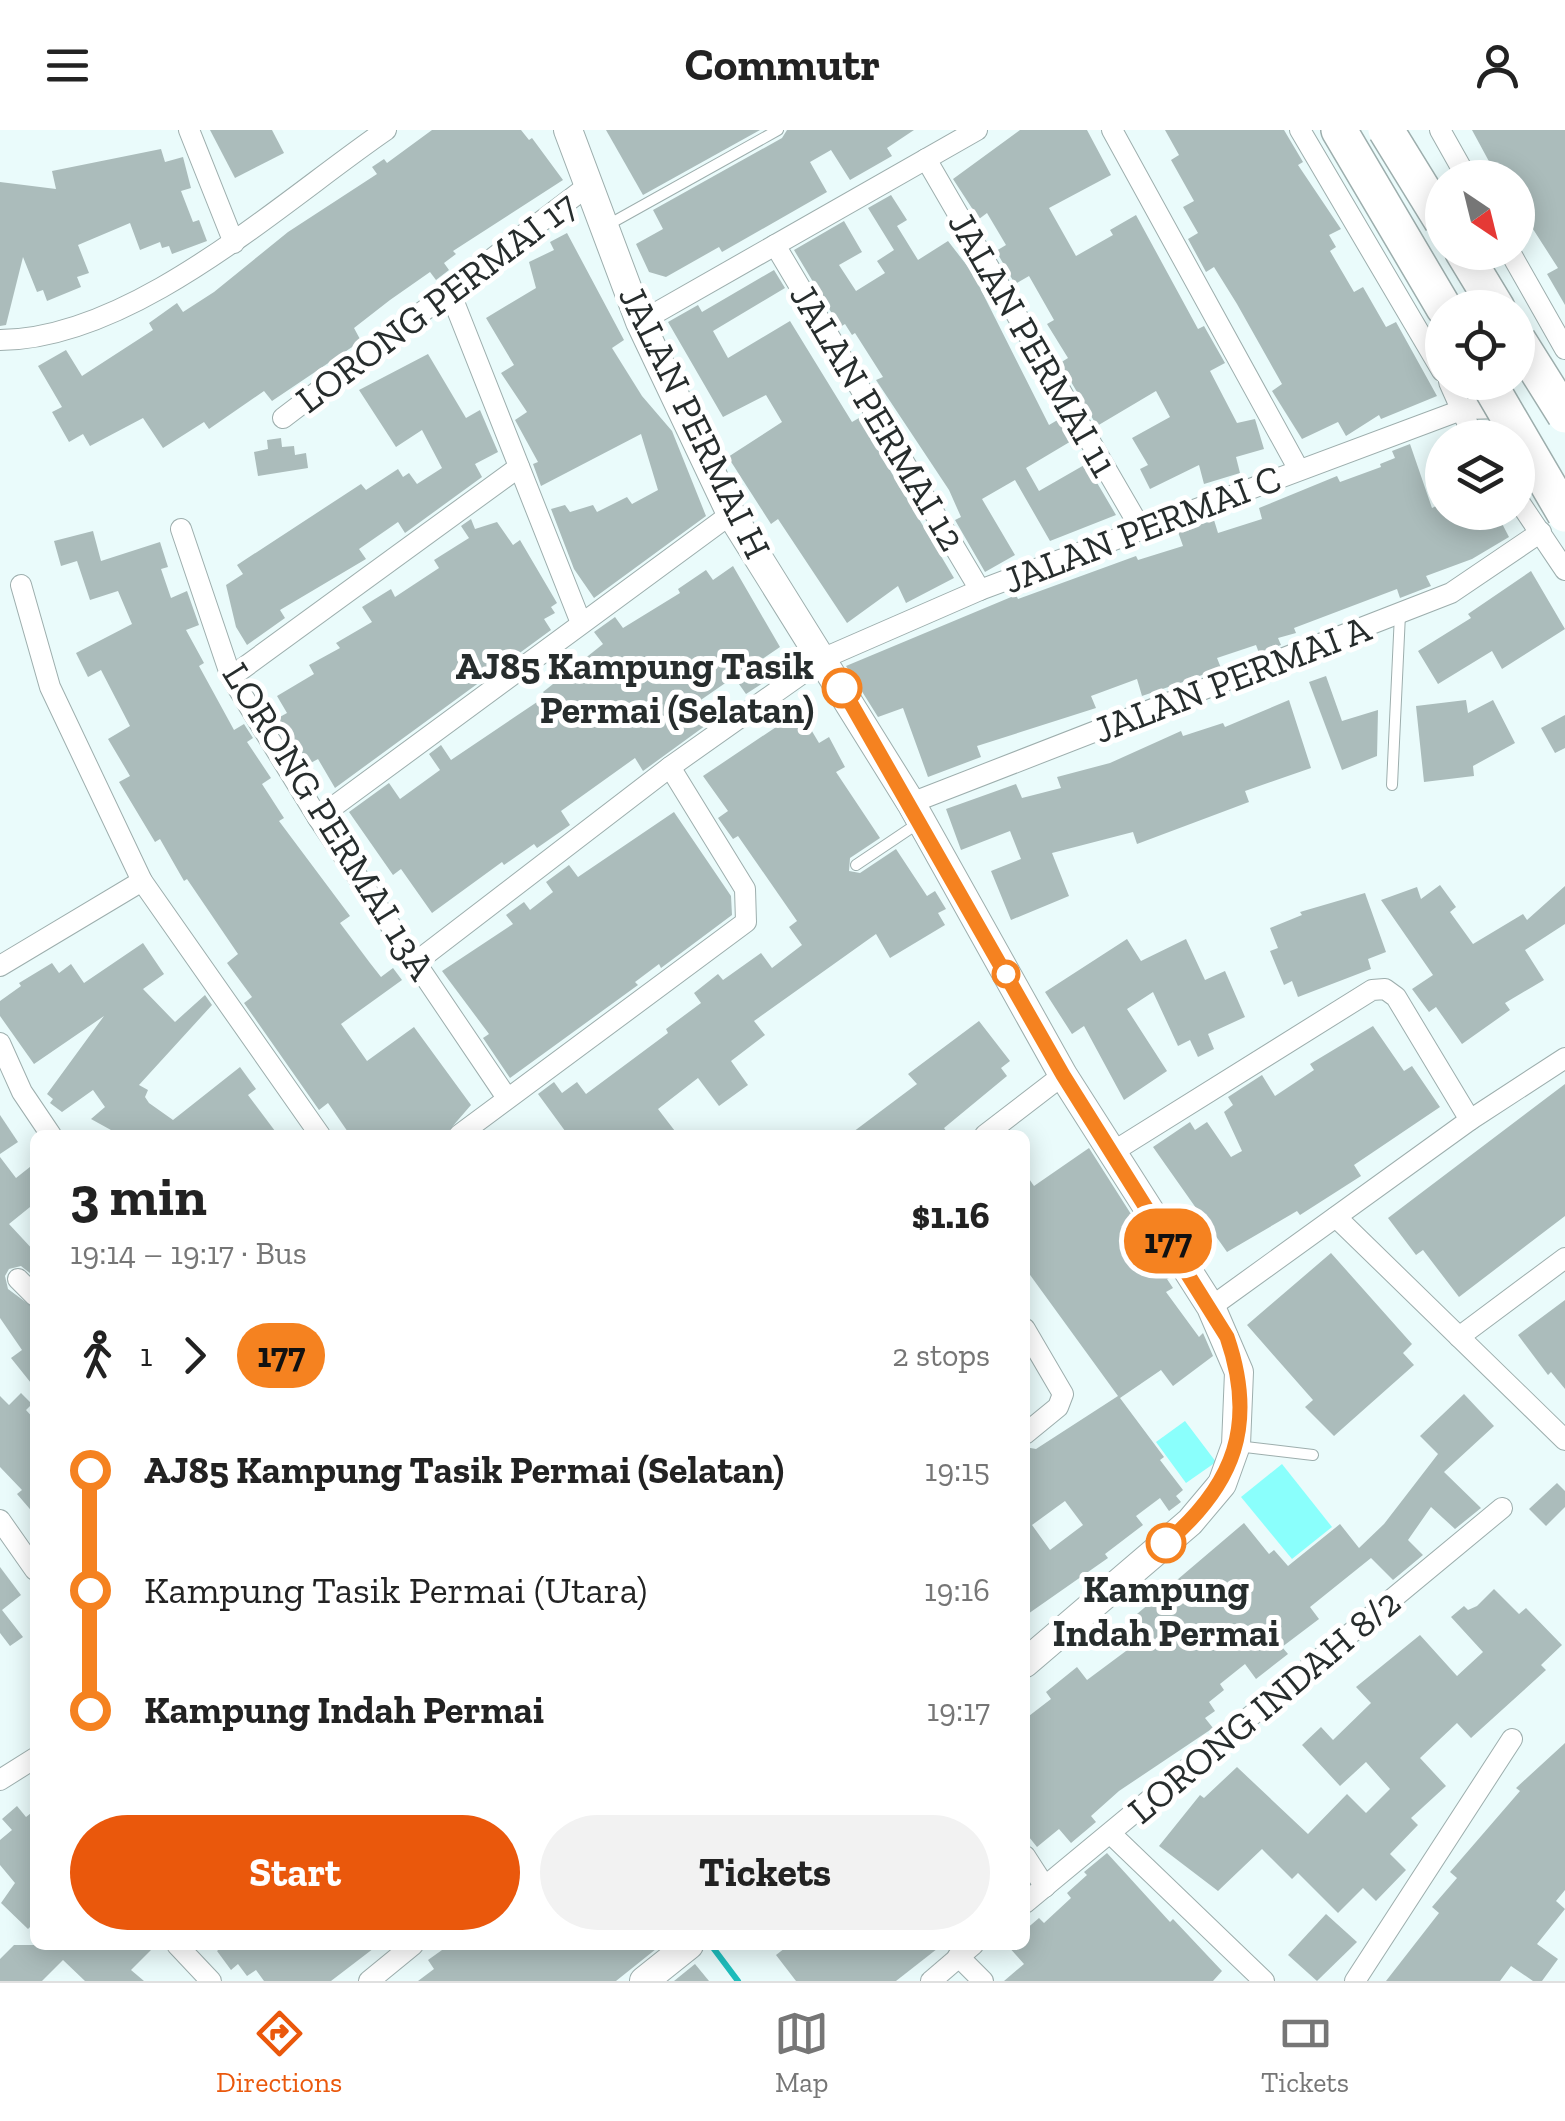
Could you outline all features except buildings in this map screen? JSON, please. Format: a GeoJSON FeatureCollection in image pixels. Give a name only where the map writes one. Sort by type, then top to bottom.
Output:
{"type":"FeatureCollection","features":[{"type":"Feature","properties":{"kind":"highway"},"geometry":{"type":"LineString","coordinates":[[1339,130],[1433,290]]}},
{"type":"Feature","properties":{"kind":"highway"},"geometry":{"type":"LineString","coordinates":[[1386,130],[1425,195]]}},
{"type":"Feature","properties":{"kind":"highway"},"geometry":{"type":"LineString","coordinates":[[1535,376],[1565,416]]}},
{"type":"Feature","properties":{"kind":"highway"},"geometry":{"type":"LineString","coordinates":[[1496,400],[1553,523]]}},
{"type":"Feature","properties":{"kind":"street"},"geometry":{"type":"LineString","coordinates":[[189,130],[234,243]]}},
{"type":"Feature","properties":{"kind":"street","name":"JALAN PERMAI H"},"geometry":{"type":"LineString","coordinates":[[568,130],[640,322],[731,514],[824,658],[916,813],[1063,1075],[1211,1307],[1239,1372],[1236,1446],[1222,1484],[1190,1522],[1030,1659]]}},
{"type":"Feature","properties":{"kind":"street"},"geometry":{"type":"LineString","coordinates":[[640,322],[926,160],[944,138],[978,130]]}},
{"type":"Feature","properties":{"kind":"street"},"geometry":{"type":"LineString","coordinates":[[1112,130],[1300,470]]}},
{"type":"Feature","properties":{"kind":"street"},"geometry":{"type":"LineString","coordinates":[[1300,130],[1425,343]]}},
{"type":"Feature","properties":{"kind":"street"},"geometry":{"type":"LineString","coordinates":[[1353,130],[1444,290]]}},
{"type":"Feature","properties":{"kind":"street"},"geometry":{"type":"LineString","coordinates":[[1440,130],[1457,160]]}},
{"type":"Feature","properties":{"kind":"street"},"geometry":{"type":"LineString","coordinates":[[0,340],[72,327],[166,286],[234,243],[377,133]]}},
{"type":"Feature","properties":{"kind":"street","name":"JALAN PERMAI 11"},"geometry":{"type":"LineString","coordinates":[[926,160],[1141,530]]}},
{"type":"Feature","properties":{"kind":"street","name":"LORONG PERMAI 17"},"geometry":{"type":"LineString","coordinates":[[284,418],[589,185]]}},
{"type":"Feature","properties":{"kind":"street","name":"JALAN PERMAI 12"},"geometry":{"type":"LineString","coordinates":[[775,245],[980,590]]}},
{"type":"Feature","properties":{"kind":"street"},"geometry":{"type":"LineString","coordinates":[[1521,270],[1562,339],[1535,348]]}},
{"type":"Feature","properties":{"kind":"street"},"geometry":{"type":"LineString","coordinates":[[450,292],[581,624]]}},
{"type":"Feature","properties":{"kind":"street"},"geometry":{"type":"LineString","coordinates":[[1535,383],[1565,436]]}},
{"type":"Feature","properties":{"kind":"street"},"geometry":{"type":"LineString","coordinates":[[1459,400],[1468,420]]}},
{"type":"Feature","properties":{"kind":"street","name":"JALAN PERMAI C"},"geometry":{"type":"LineString","coordinates":[[1464,409],[1472,400]]}},
{"type":"Feature","properties":{"kind":"street"},"geometry":{"type":"LineString","coordinates":[[1508,400],[1565,492]]}},
{"type":"Feature","properties":{"kind":"street","name":"JALAN PERMAI C"},"geometry":{"type":"LineString","coordinates":[[416,962],[670,767],[824,658],[980,590],[1464,409],[1498,405],[1516,413]]}},
{"type":"Feature","properties":{"kind":"street"},"geometry":{"type":"LineString","coordinates":[[232,677],[519,466]]}},
{"type":"Feature","properties":{"kind":"street"},"geometry":{"type":"LineString","coordinates":[[318,818],[731,514]]}},
{"type":"Feature","properties":{"kind":"street"},"geometry":{"type":"LineString","coordinates":[[1553,523],[1565,570]]}},
{"type":"Feature","properties":{"kind":"street","name":"JALAN PERMAI A"},"geometry":{"type":"LineString","coordinates":[[916,813],[1451,593],[1553,523]]}},
{"type":"Feature","properties":{"kind":"street","name":"LORONG PERMAI 13A"},"geometry":{"type":"LineString","coordinates":[[181,528],[232,677],[318,818],[507,1098]]}},
{"type":"Feature","properties":{"kind":"street"},"geometry":{"type":"LineString","coordinates":[[21,584],[50,687],[142,882],[316,1130]]}},
{"type":"Feature","properties":{"kind":"street"},"geometry":{"type":"LineString","coordinates":[[465,1130],[746,922],[745,889],[670,767]]}},
{"type":"Feature","properties":{"kind":"street"},"geometry":{"type":"LineString","coordinates":[[0,966],[142,882]]}},
{"type":"Feature","properties":{"kind":"street"},"geometry":{"type":"LineString","coordinates":[[1111,1153],[1372,990],[1385,989],[1396,997],[1470,1120]]}},
{"type":"Feature","properties":{"kind":"street"},"geometry":{"type":"LineString","coordinates":[[0,1042],[22,1092],[48,1130]]}},
{"type":"Feature","properties":{"kind":"street"},"geometry":{"type":"LineString","coordinates":[[1211,1307],[1470,1120],[1565,1058]]}},
{"type":"Feature","properties":{"kind":"street"},"geometry":{"type":"LineString","coordinates":[[992,1130],[1063,1075]]}},
{"type":"Feature","properties":{"kind":"street"},"geometry":{"type":"LineString","coordinates":[[1336,1216],[1565,1440]]}},
{"type":"Feature","properties":{"kind":"street"},"geometry":{"type":"LineString","coordinates":[[1459,1337],[1565,1258]]}},
{"type":"Feature","properties":{"kind":"street"},"geometry":{"type":"LineString","coordinates":[[18,1280],[30,1291]]}},
{"type":"Feature","properties":{"kind":"street"},"geometry":{"type":"LineString","coordinates":[[1030,1336],[1064,1394],[1058,1407],[1030,1430]]}},
{"type":"Feature","properties":{"kind":"street","name":"LORONG INDAH 8/2"},"geometry":{"type":"LineString","coordinates":[[1030,1899],[1502,1508]]}},
{"type":"Feature","properties":{"kind":"street"},"geometry":{"type":"LineString","coordinates":[[0,1520],[30,1563]]}},
{"type":"Feature","properties":{"kind":"street"},"geometry":{"type":"LineString","coordinates":[[1355,1981],[1512,1739]]}},
{"type":"Feature","properties":{"kind":"street"},"geometry":{"type":"LineString","coordinates":[[0,1780],[30,1761]]}},
{"type":"Feature","properties":{"kind":"street"},"geometry":{"type":"LineString","coordinates":[[1110,1834],[1264,1981]]}},
{"type":"Feature","properties":{"kind":"street"},"geometry":{"type":"LineString","coordinates":[[1030,1864],[1045,1887]]}},
{"type":"Feature","properties":{"kind":"street"},"geometry":{"type":"LineString","coordinates":[[182,1950],[211,1981]]}},
{"type":"Feature","properties":{"kind":"street"},"geometry":{"type":"LineString","coordinates":[[369,1981],[407,1950]]}},
{"type":"Feature","properties":{"kind":"street"},"geometry":{"type":"LineString","coordinates":[[644,1981],[684,1950]]}},
{"type":"Feature","properties":{"kind":"street"},"geometry":{"type":"LineString","coordinates":[[931,1981],[965,1951],[983,1981]]}},
{"type":"Feature","properties":{"kind":"lane"},"geometry":{"type":"LineString","coordinates":[[605,227],[778,130]]}},
{"type":"Feature","properties":{"kind":"lane"},"geometry":{"type":"LineString","coordinates":[[1392,785],[1400,614]]}},
{"type":"Feature","properties":{"kind":"lane"},"geometry":{"type":"LineString","coordinates":[[856,865],[916,813]]}},
{"type":"Feature","properties":{"kind":"lane"},"geometry":{"type":"LineString","coordinates":[[1236,1446],[1313,1455]]}},
{"type":"Feature","properties":{"kind":"shaded area"},"geometry":{"type":"Polygon","coordinates":[[[1185,1421],[1216,1462],[1186,1483],[1156,1442],[1185,1421]]]}},
{"type":"Feature","properties":{"kind":"shaded area"},"geometry":{"type":"Polygon","coordinates":[[[1282,1464],[1332,1527],[1292,1559],[1241,1497],[1282,1464]]]}},
{"type":"Feature","properties":{"kind":"waterway"},"geometry":{"type":"LineString","coordinates":[[715,1950],[738,1981]]}},
{"type":"Feature","properties":{"kind":"bus line","name":"177"},"geometry":{"type":"LineString","coordinates":[[842,688],[1063,1075],[1227,1337],[1239,1372],[1236,1446],[1222,1484],[1166,1543]]}},
{"type":"Feature","properties":{"kind":"place","name":"AJ85 Kampung Tasik Permai (Selatan)"},"geometry":{"type":"Point","coordinates":[842,688]}},
{"type":"Feature","properties":{"kind":"place","name":"Kampung Indah Permai"},"geometry":{"type":"Point","coordinates":[1166,1543]}}]}
